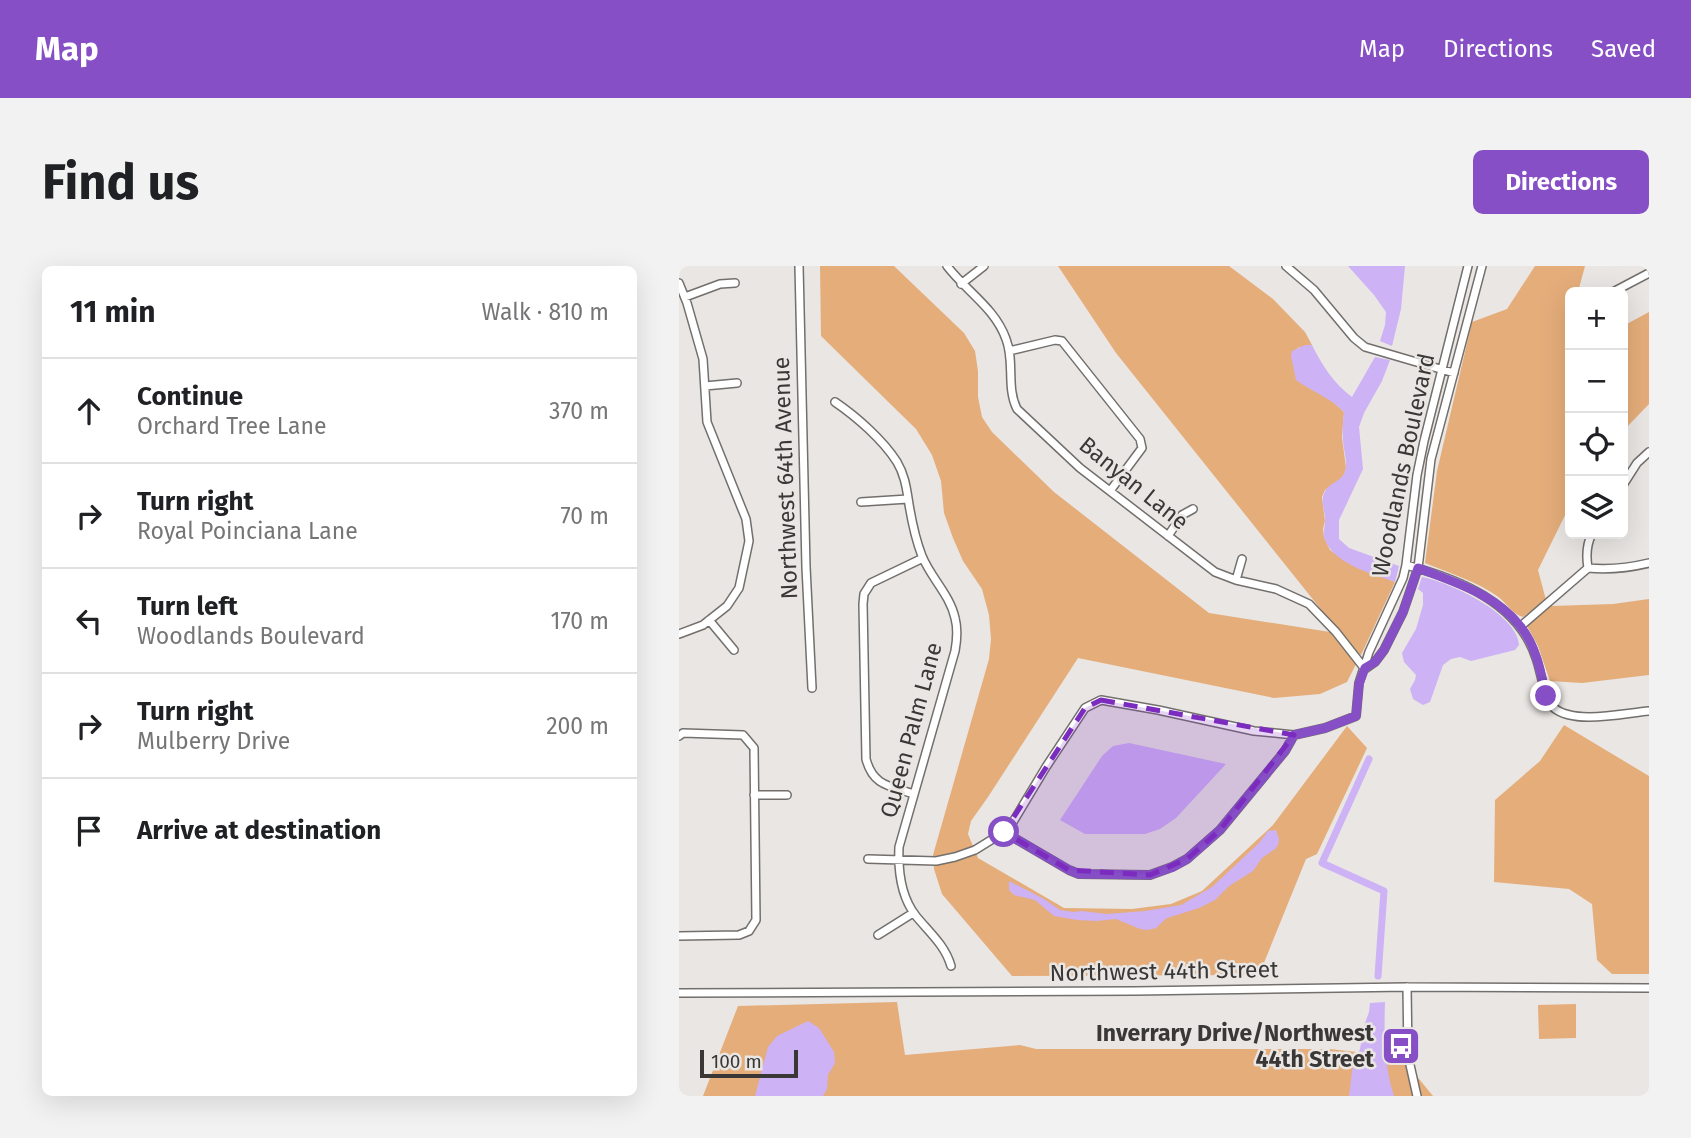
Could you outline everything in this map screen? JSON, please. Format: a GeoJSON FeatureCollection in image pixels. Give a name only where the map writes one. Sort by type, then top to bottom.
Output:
{"type":"FeatureCollection","features":[{"type":"Feature","properties":{"kind":"street","name":"Northwest 64th Avenue"},"geometry":{"type":"LineString","coordinates":[[799,266],[806,567],[812,688]]}},
{"type":"Feature","properties":{"kind":"street","name":"Banyan Lane"},"geometry":{"type":"LineString","coordinates":[[947,266],[1000,325],[1012,362],[1012,397],[1017,409],[1080,468],[1215,572],[1235,580],[1276,589],[1309,604],[1365,668]]}},
{"type":"Feature","properties":{"kind":"street"},"geometry":{"type":"LineString","coordinates":[[961,284],[984,266]]}},
{"type":"Feature","properties":{"kind":"street"},"geometry":{"type":"LineString","coordinates":[[1286,266],[1314,290],[1365,347],[1454,373]]}},
{"type":"Feature","properties":{"kind":"street","name":"Woodlands Boulevard"},"geometry":{"type":"LineString","coordinates":[[1294,735],[1325,728],[1356,716],[1359,684],[1369,652],[1403,578],[1417,475],[1468,266]]}},
{"type":"Feature","properties":{"kind":"street","name":"Woodlands Boulevard"},"geometry":{"type":"LineString","coordinates":[[1365,668],[1375,662],[1389,641],[1403,612],[1418,568],[1431,459],[1482,266]]}},
{"type":"Feature","properties":{"kind":"street"},"geometry":{"type":"LineString","coordinates":[[1622,287],[1649,273]]}},
{"type":"Feature","properties":{"kind":"street"},"geometry":{"type":"LineString","coordinates":[[679,283],[703,359],[707,422],[746,519],[749,541],[739,588],[727,606],[703,625],[679,634]]}},
{"type":"Feature","properties":{"kind":"street"},"geometry":{"type":"LineString","coordinates":[[685,297],[720,284],[735,283]]}},
{"type":"Feature","properties":{"kind":"street"},"geometry":{"type":"LineString","coordinates":[[1009,351],[1055,340],[1062,341],[1140,439],[1142,448],[1109,491]]}},
{"type":"Feature","properties":{"kind":"street"},"geometry":{"type":"LineString","coordinates":[[705,386],[737,383]]}},
{"type":"Feature","properties":{"kind":"street","name":"Queen Palm Lane"},"geometry":{"type":"LineString","coordinates":[[835,402],[887,448],[905,476],[914,530],[923,558],[948,599],[955,618],[957,637],[954,655],[899,846],[900,877],[905,895],[913,913],[947,953],[951,965]]}},
{"type":"Feature","properties":{"kind":"street"},"geometry":{"type":"LineString","coordinates":[[1628,477],[1637,463],[1649,452]]}},
{"type":"Feature","properties":{"kind":"street"},"geometry":{"type":"LineString","coordinates":[[861,502],[908,499]]}},
{"type":"Feature","properties":{"kind":"street"},"geometry":{"type":"LineString","coordinates":[[1168,537],[1182,514],[1193,509]]}},
{"type":"Feature","properties":{"kind":"street"},"geometry":{"type":"LineString","coordinates":[[1588,568],[1586,555],[1589,539]]}},
{"type":"Feature","properties":{"kind":"street"},"geometry":{"type":"LineString","coordinates":[[914,794],[878,781],[869,771],[866,759],[863,604],[871,583],[923,558]]}},
{"type":"Feature","properties":{"kind":"street"},"geometry":{"type":"LineString","coordinates":[[1235,580],[1241,559]]}},
{"type":"Feature","properties":{"kind":"street"},"geometry":{"type":"LineString","coordinates":[[1521,626],[1588,568],[1632,567],[1649,563]]}},
{"type":"Feature","properties":{"kind":"street"},"geometry":{"type":"LineString","coordinates":[[1406,565],[1472,589],[1500,606],[1521,626],[1534,651],[1546,696],[1553,707],[1570,716],[1591,717],[1649,710]]}},
{"type":"Feature","properties":{"kind":"street"},"geometry":{"type":"LineString","coordinates":[[709,620],[734,650]]}},
{"type":"Feature","properties":{"kind":"street"},"geometry":{"type":"LineString","coordinates":[[868,859],[936,861],[975,850],[1004,832],[1085,708],[1101,700],[1254,730],[1294,735],[1285,751],[1220,830],[1187,859],[1150,875],[1079,874],[1004,832]]}},
{"type":"Feature","properties":{"kind":"street"},"geometry":{"type":"LineString","coordinates":[[679,736],[683,733],[743,735],[754,748],[756,920],[750,931],[739,935],[679,936]]}},
{"type":"Feature","properties":{"kind":"street"},"geometry":{"type":"LineString","coordinates":[[754,794],[787,795]]}},
{"type":"Feature","properties":{"kind":"street"},"geometry":{"type":"LineString","coordinates":[[879,935],[913,913]]}},
{"type":"Feature","properties":{"kind":"street"},"geometry":{"type":"LineString","coordinates":[[1407,987],[1408,1056],[1417,1096]]}},
{"type":"Feature","properties":{"kind":"street","name":"Northwest 44th Street"},"geometry":{"type":"LineString","coordinates":[[679,993],[1407,987],[1649,988]]}},
{"type":"Feature","properties":{"kind":"highlighted area"},"geometry":{"type":"Polygon","coordinates":[[[1101,700],[1294,735],[1220,830],[1187,859],[1150,875],[1069,870],[1004,832],[1085,708],[1101,700]]]}},
{"type":"Feature","properties":{"kind":"shaded area"},"geometry":{"type":"Polygon","coordinates":[[[820,266],[894,266],[964,333],[975,351],[982,417],[992,432],[1054,492],[1209,613],[1330,632],[1356,664],[1347,682],[1320,694],[1274,698],[1078,658],[971,821],[968,834],[978,858],[1064,908],[1132,909],[1171,904],[1202,891],[1273,825],[1347,726],[1367,748],[1317,854],[1306,859],[1259,975],[1012,976],[942,894],[934,869],[933,855],[989,659],[989,615],[982,589],[963,561],[944,513],[941,481],[932,455],[916,429],[821,336],[820,266]]]}},
{"type":"Feature","properties":{"kind":"shaded area"},"geometry":{"type":"Polygon","coordinates":[[[1058,266],[1229,266],[1273,299],[1305,332],[1312,345],[1297,348],[1307,387],[1330,399],[1344,412],[1342,437],[1346,468],[1343,477],[1325,490],[1322,497],[1324,537],[1330,550],[1351,564],[1395,582],[1361,655],[1355,652],[1116,353],[1058,266]]]}},
{"type":"Feature","properties":{"kind":"shaded area"},"geometry":{"type":"Polygon","coordinates":[[[1348,266],[1405,266],[1401,309],[1392,346],[1380,341],[1386,312],[1348,266]]]}},
{"type":"Feature","properties":{"kind":"shaded area"},"geometry":{"type":"Polygon","coordinates":[[[1535,266],[1585,266],[1579,287],[1565,287],[1565,515],[1538,570],[1546,600],[1523,617],[1481,586],[1425,563],[1437,471],[1472,322],[1507,309],[1535,266]]]}},
{"type":"Feature","properties":{"kind":"shaded area"},"geometry":{"type":"Polygon","coordinates":[[[1649,312],[1649,404],[1628,426],[1628,350],[1628,323],[1649,312]]]}},
{"type":"Feature","properties":{"kind":"shaded area"},"geometry":{"type":"Polygon","coordinates":[[[1312,345],[1329,374],[1352,397],[1375,357],[1390,360],[1359,427],[1363,469],[1339,520],[1339,539],[1349,548],[1399,566],[1395,582],[1344,561],[1328,546],[1324,537],[1323,497],[1328,487],[1343,475],[1346,467],[1343,443],[1344,412],[1327,398],[1296,380],[1292,351],[1312,345]]]}},
{"type":"Feature","properties":{"kind":"shaded area"},"geometry":{"type":"Polygon","coordinates":[[[1422,577],[1448,585],[1495,611],[1516,633],[1519,645],[1515,650],[1471,661],[1460,657],[1451,659],[1443,665],[1430,702],[1423,705],[1413,699],[1410,689],[1416,675],[1404,662],[1402,653],[1416,629],[1423,605],[1423,593],[1418,589],[1422,577]]]}},
{"type":"Feature","properties":{"kind":"shaded area"},"geometry":{"type":"Polygon","coordinates":[[[1649,599],[1649,675],[1582,683],[1550,681],[1538,646],[1527,626],[1529,621],[1551,606],[1613,604],[1649,599]]]}},
{"type":"Feature","properties":{"kind":"shaded area"},"geometry":{"type":"Polygon","coordinates":[[[1564,725],[1649,776],[1649,974],[1612,974],[1597,960],[1592,904],[1569,889],[1494,882],[1495,800],[1540,761],[1564,725]]]}},
{"type":"Feature","properties":{"kind":"shaded area"},"geometry":{"type":"Polygon","coordinates":[[[1129,743],[1226,764],[1176,818],[1160,829],[1145,834],[1085,834],[1060,820],[1102,756],[1113,746],[1129,743]]]}},
{"type":"Feature","properties":{"kind":"shaded area"},"geometry":{"type":"Polygon","coordinates":[[[1276,830],[1278,845],[1262,858],[1253,871],[1229,886],[1215,900],[1167,918],[1156,928],[1148,930],[1116,919],[1097,921],[1054,916],[1035,900],[1014,895],[1009,890],[1009,881],[1060,910],[1074,912],[1107,914],[1181,905],[1212,887],[1259,843],[1268,831],[1276,830]]]}},
{"type":"Feature","properties":{"kind":"shaded area"},"geometry":{"type":"Polygon","coordinates":[[[897,1002],[905,1055],[1020,1045],[1036,1049],[1330,1049],[1401,1057],[1433,1096],[703,1096],[738,1006],[897,1002]]]}},
{"type":"Feature","properties":{"kind":"shaded area"},"geometry":{"type":"Polygon","coordinates":[[[1385,1002],[1386,1061],[1394,1096],[1349,1096],[1352,1071],[1360,1049],[1370,1003],[1385,1002]]]}},
{"type":"Feature","properties":{"kind":"shaded area"},"geometry":{"type":"Polygon","coordinates":[[[1576,1004],[1576,1038],[1539,1039],[1538,1005],[1576,1004]]]}},
{"type":"Feature","properties":{"kind":"shaded area"},"geometry":{"type":"Polygon","coordinates":[[[808,1021],[819,1028],[834,1052],[835,1063],[828,1075],[827,1089],[823,1096],[755,1096],[768,1047],[777,1036],[808,1021]]]}},
{"type":"Feature","properties":{"kind":"waterway"},"geometry":{"type":"LineString","coordinates":[[1369,759],[1322,863],[1384,891],[1378,976]]}},
{"type":"Feature","properties":{"kind":"place","name":"Inverrary Drive/Northwest 44th Street"},"geometry":{"type":"Point","coordinates":[1401,1046]}},
{"type":"Feature","properties":{"kind":"route"},"geometry":{"type":"LineString","coordinates":[[1004,832],[1079,874],[1150,875],[1187,859],[1220,830],[1285,751],[1294,735],[1325,728],[1356,716],[1359,684],[1365,668],[1375,662],[1384,650],[1403,612],[1418,568],[1472,589],[1500,606],[1521,626],[1534,651],[1546,696]]}}]}
